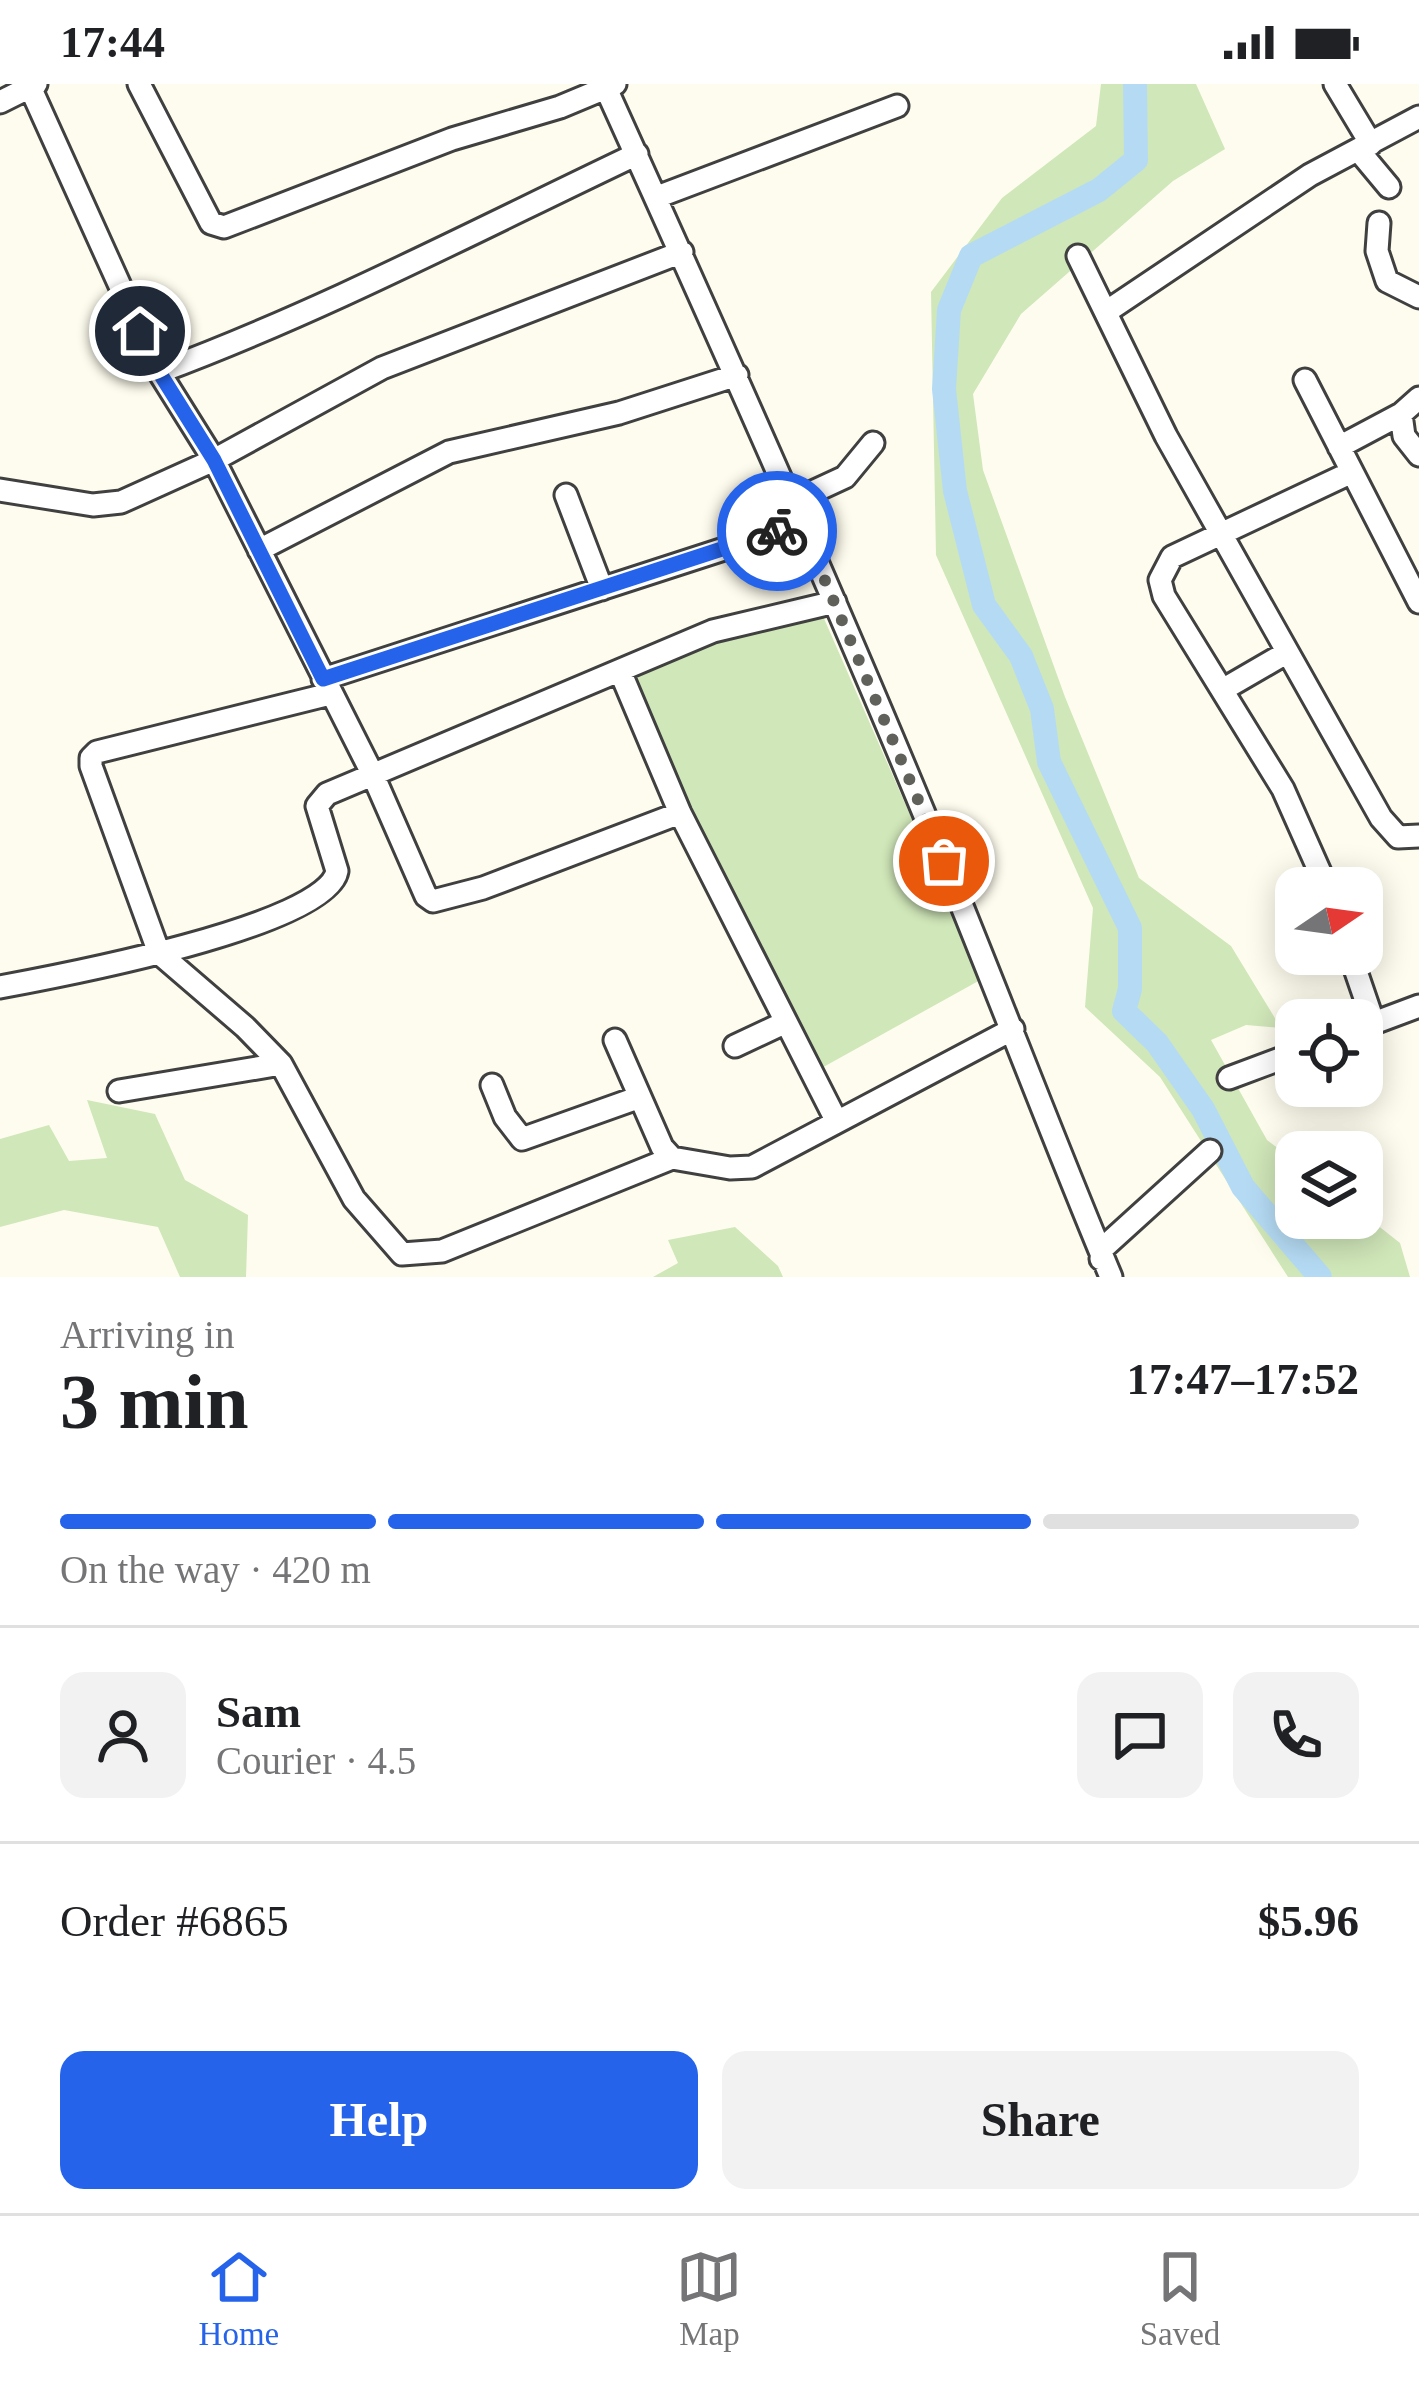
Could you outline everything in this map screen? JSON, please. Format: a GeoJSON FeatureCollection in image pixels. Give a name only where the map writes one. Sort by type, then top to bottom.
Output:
{"type":"FeatureCollection","features":[{"type":"Feature","properties":{"kind":"street"},"geometry":{"type":"LineString","coordinates":[[139,84],[211,223],[224,227],[608,86],[835,602],[1112,1277]]}},
{"type":"Feature","properties":{"kind":"street"},"geometry":{"type":"LineString","coordinates":[[1335,84],[1365,148],[1390,187]]}},
{"type":"Feature","properties":{"kind":"street"},"geometry":{"type":"LineString","coordinates":[[0,102],[33,85],[159,372],[214,460],[260,550],[373,775],[426,896],[433,902],[483,888],[680,813]]}},
{"type":"Feature","properties":{"kind":"street"},"geometry":{"type":"LineString","coordinates":[[657,197],[897,106]]}},
{"type":"Feature","properties":{"kind":"street"},"geometry":{"type":"LineString","coordinates":[[1106,312],[1310,176],[1419,117]]}},
{"type":"Feature","properties":{"kind":"street"},"geometry":{"type":"LineString","coordinates":[[159,372],[330,302],[638,154]]}},
{"type":"Feature","properties":{"kind":"street"},"geometry":{"type":"LineString","coordinates":[[1379,223],[1377,251],[1387,281],[1419,298]]}},
{"type":"Feature","properties":{"kind":"street"},"geometry":{"type":"LineString","coordinates":[[0,490],[92,505],[122,502],[214,460],[382,368],[682,252]]}},
{"type":"Feature","properties":{"kind":"street"},"geometry":{"type":"LineString","coordinates":[[1078,256],[1220,535],[1389,830],[1398,837],[1419,836]]}},
{"type":"Feature","properties":{"kind":"street"},"geometry":{"type":"LineString","coordinates":[[260,550],[449,452],[619,413],[737,375]]}},
{"type":"Feature","properties":{"kind":"street"},"geometry":{"type":"LineString","coordinates":[[1305,380],[1419,602]]}},
{"type":"Feature","properties":{"kind":"street"},"geometry":{"type":"LineString","coordinates":[[1339,447],[1401,414],[1419,398]]}},
{"type":"Feature","properties":{"kind":"street"},"geometry":{"type":"LineString","coordinates":[[1401,414],[1404,436],[1419,455]]}},
{"type":"Feature","properties":{"kind":"street"},"geometry":{"type":"LineString","coordinates":[[791,502],[844,477],[873,443]]}},
{"type":"Feature","properties":{"kind":"street"},"geometry":{"type":"LineString","coordinates":[[1318,867],[1283,789],[1164,596],[1160,580],[1172,557],[1352,472]]}},
{"type":"Feature","properties":{"kind":"street"},"geometry":{"type":"LineString","coordinates":[[566,495],[602,589]]}},
{"type":"Feature","properties":{"kind":"street"},"geometry":{"type":"LineString","coordinates":[[801,524],[327,686],[91,758],[158,953],[281,1064],[354,1199],[378,1232],[402,1254],[442,1251],[672,1158],[752,1167],[1013,1029]]}},
{"type":"Feature","properties":{"kind":"street"},"geometry":{"type":"LineString","coordinates":[[0,988],[222,936],[326,890],[336,880],[337,871],[317,806],[327,794],[713,631],[835,602]]}},
{"type":"Feature","properties":{"kind":"street"},"geometry":{"type":"LineString","coordinates":[[1224,689],[1286,653]]}},
{"type":"Feature","properties":{"kind":"street"},"geometry":{"type":"LineString","coordinates":[[620,671],[680,813],[837,1122]]}},
{"type":"Feature","properties":{"kind":"street"},"geometry":{"type":"LineString","coordinates":[[1383,1020],[1419,1006]]}},
{"type":"Feature","properties":{"kind":"street"},"geometry":{"type":"LineString","coordinates":[[735,1046],[784,1023]]}},
{"type":"Feature","properties":{"kind":"street"},"geometry":{"type":"LineString","coordinates":[[615,1040],[662,1147],[672,1158]]}},
{"type":"Feature","properties":{"kind":"street"},"geometry":{"type":"LineString","coordinates":[[1229,1078],[1275,1061]]}},
{"type":"Feature","properties":{"kind":"street"},"geometry":{"type":"LineString","coordinates":[[119,1091],[281,1064]]}},
{"type":"Feature","properties":{"kind":"street"},"geometry":{"type":"LineString","coordinates":[[492,1085],[505,1117],[521,1139],[640,1097]]}},
{"type":"Feature","properties":{"kind":"street"},"geometry":{"type":"LineString","coordinates":[[1100,1277],[1102,1250],[1210,1151]]}},
{"type":"Feature","properties":{"kind":"green space"},"geometry":{"type":"Polygon","coordinates":[[[1101,84],[1196,84],[1225,149],[1173,181],[1021,314],[973,394],[983,470],[1065,697],[1139,878],[1231,946],[1275,1018],[1275,1027],[1246,1025],[1211,1040],[1267,1140],[1275,1146],[1275,1239],[1383,1239],[1383,1230],[1400,1243],[1410,1277],[1288,1277],[1160,1077],[1085,1007],[1093,908],[936,555],[931,292],[1002,198],[1096,126],[1101,84]]]}},
{"type":"Feature","properties":{"kind":"green space"},"geometry":{"type":"Polygon","coordinates":[[[822,614],[982,979],[818,1070],[708,851],[630,674],[714,638],[822,614]]]}},
{"type":"Feature","properties":{"kind":"green space"},"geometry":{"type":"Polygon","coordinates":[[[87,1100],[155,1114],[185,1180],[248,1215],[246,1277],[180,1277],[158,1227],[64,1210],[0,1227],[0,1139],[49,1125],[69,1161],[107,1158],[87,1100]]]}},
{"type":"Feature","properties":{"kind":"green space"},"geometry":{"type":"Polygon","coordinates":[[[735,1227],[778,1266],[783,1277],[653,1277],[678,1263],[668,1240],[735,1227]]]}},
{"type":"Feature","properties":{"kind":"waterway"},"geometry":{"type":"LineString","coordinates":[[1135,84],[1136,160],[1099,190],[971,256],[949,310],[944,389],[955,491],[984,605],[1021,656],[1042,709],[1049,762],[1130,928],[1130,989],[1124,1011],[1157,1043],[1203,1109],[1243,1187],[1320,1277]]}},
{"type":"Feature","properties":{"kind":"way so far"},"geometry":{"type":"LineString","coordinates":[[777,531],[801,524],[944,861]]}},
{"type":"Feature","properties":{"kind":"route"},"geometry":{"type":"LineString","coordinates":[[140,331],[159,372],[214,460],[323,679],[777,531]]}}]}
